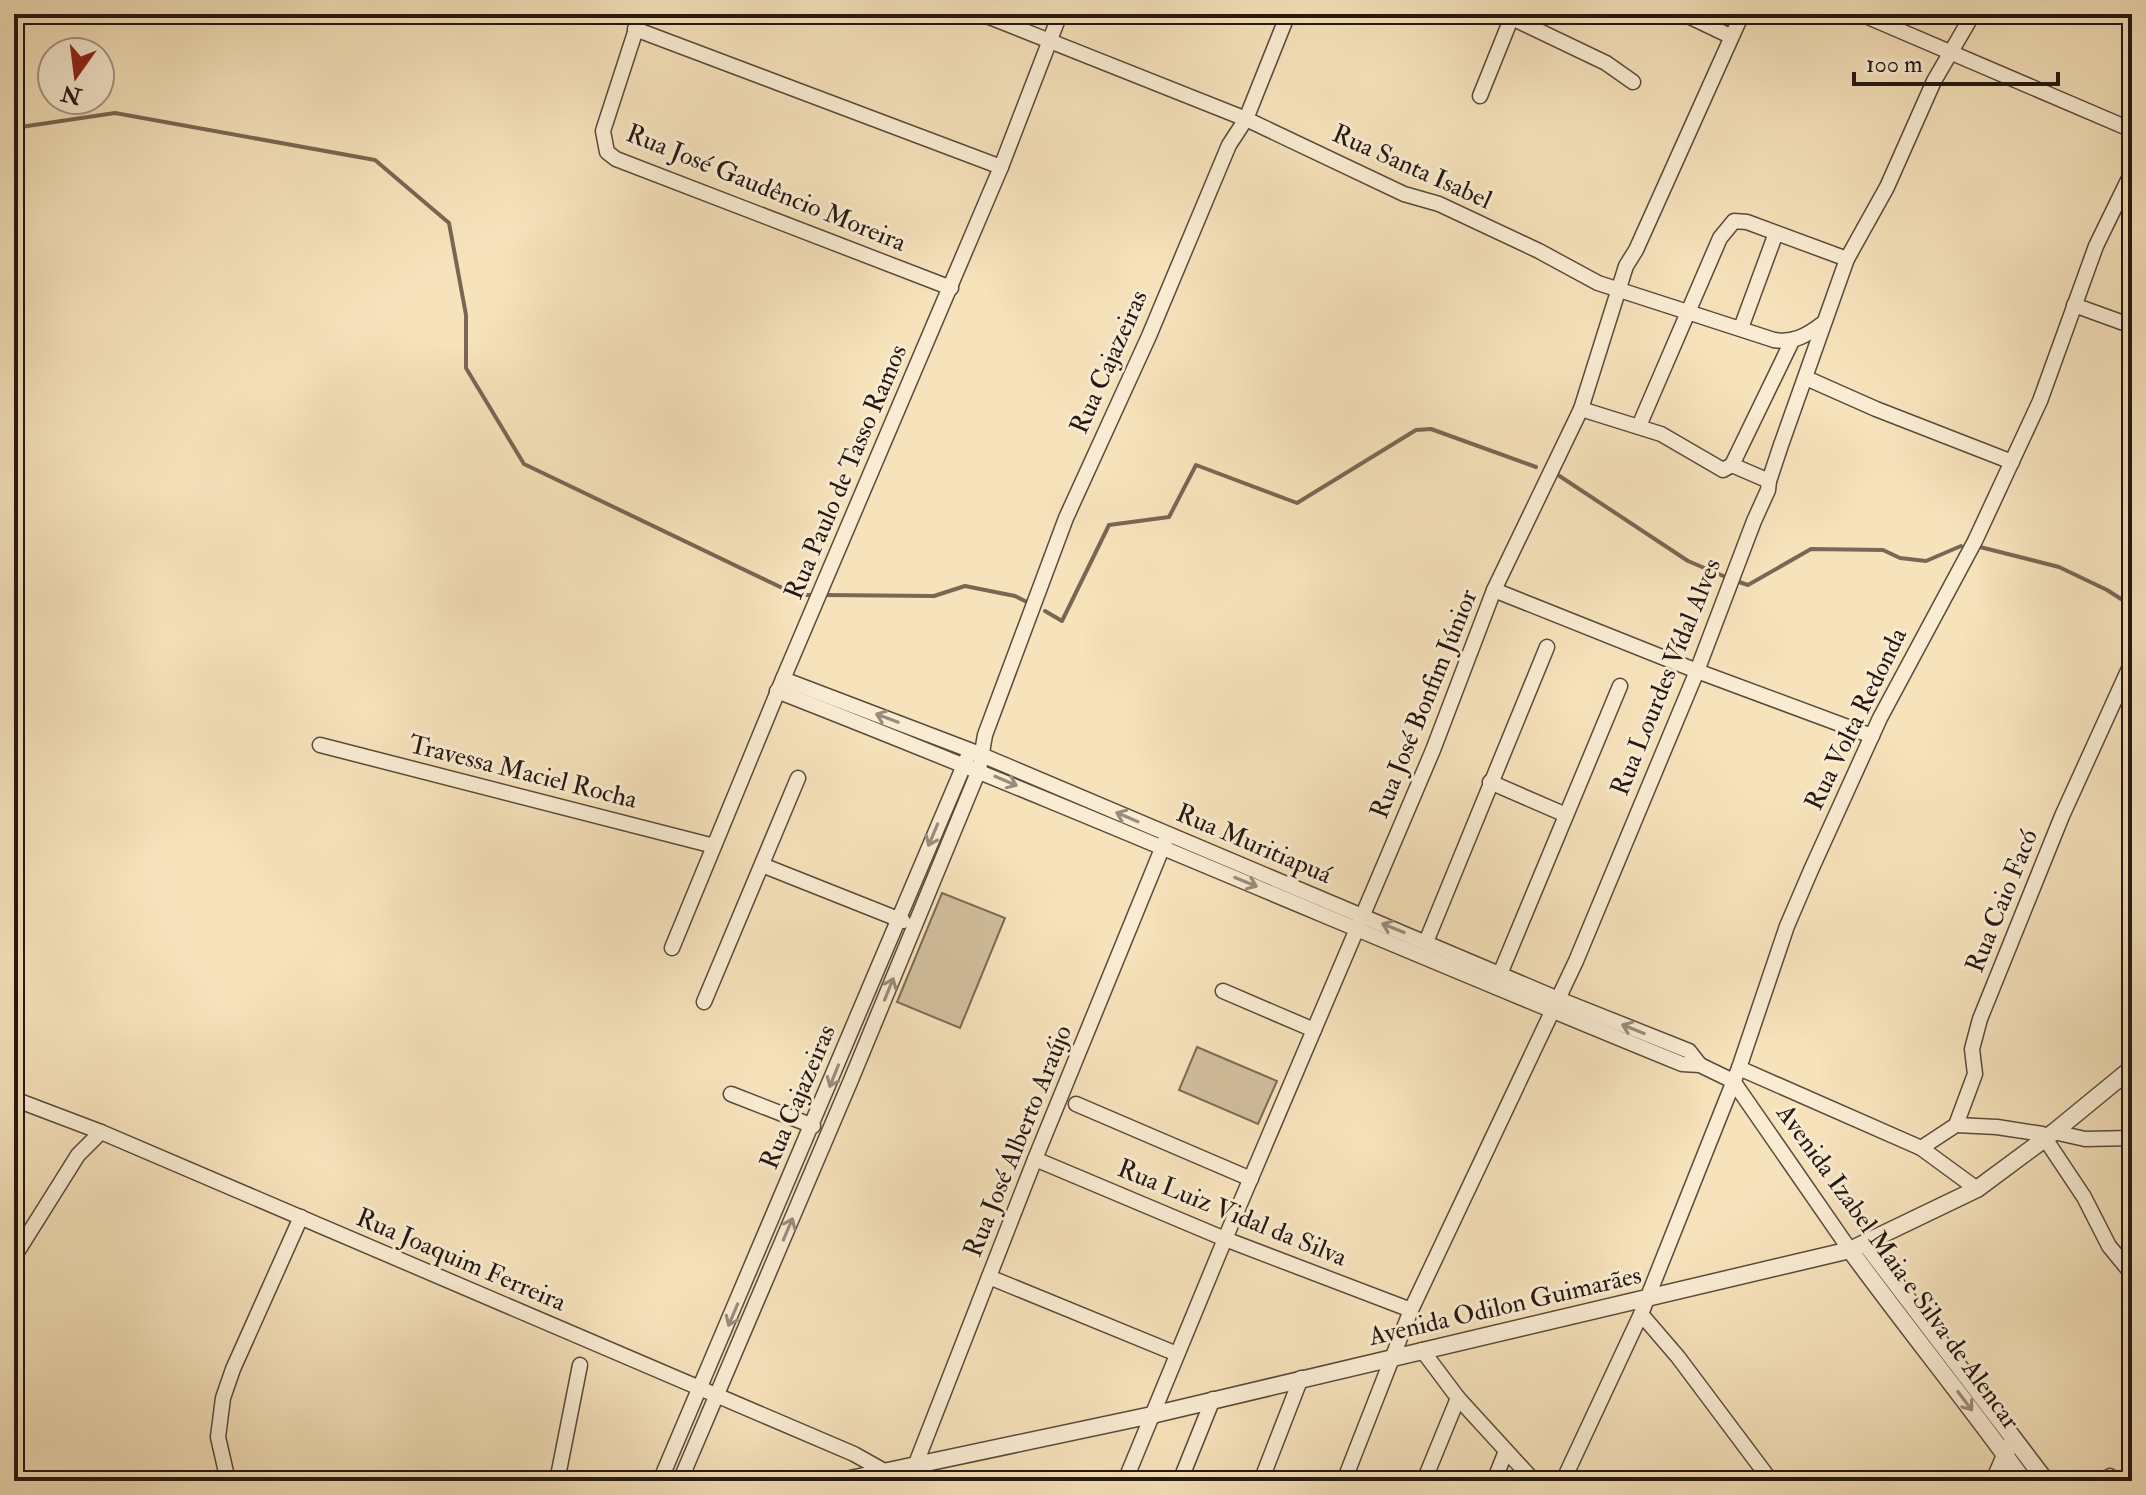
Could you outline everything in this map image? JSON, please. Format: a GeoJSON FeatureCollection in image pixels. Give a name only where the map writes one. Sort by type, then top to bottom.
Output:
{"type":"FeatureCollection","features":[{"type":"Feature","properties":{"kind":"street","name":"Rua José Gaudêncio Moreira"},"geometry":{"type":"LineString","coordinates":[[641,14],[603,131],[607,152],[616,159],[951,288]]}},
{"type":"Feature","properties":{"kind":"street","name":"Rua Santa Isabel"},"geometry":{"type":"LineString","coordinates":[[982,14],[1246,119],[1408,196],[1439,204],[1539,251],[1577,274],[1620,291],[1774,340],[1792,341]]}},
{"type":"Feature","properties":{"kind":"street","name":"Rua Paulo de Tasso Ramos"},"geometry":{"type":"LineString","coordinates":[[672,948],[780,685],[951,288],[1060,14]]}},
{"type":"Feature","properties":{"kind":"street","name":"Rua Cajazeiras"},"geometry":{"type":"LineString","coordinates":[[660,1481],[813,1126],[897,919],[985,735],[1066,518],[1149,336],[1229,145],[1246,119],[1288,14]]}},
{"type":"Feature","properties":{"kind":"street"},"geometry":{"type":"LineString","coordinates":[[1684,14],[1730,36]]}},
{"type":"Feature","properties":{"kind":"street","name":"Rua José Bonfim Júnior"},"geometry":{"type":"LineString","coordinates":[[1125,1481],[1433,750],[1494,590],[1581,409],[1626,266],[1742,14]]}},
{"type":"Feature","properties":{"kind":"street"},"geometry":{"type":"LineString","coordinates":[[1861,14],[2132,130]]}},
{"type":"Feature","properties":{"kind":"street","name":"Rua Lourdes Vídal Alves"},"geometry":{"type":"LineString","coordinates":[[1344,1481],[1411,1310],[1583,944],[1697,671],[1768,490],[1822,324],[1847,259],[1878,205],[1950,52],[1962,37],[1973,14]]}},
{"type":"Feature","properties":{"kind":"street"},"geometry":{"type":"LineString","coordinates":[[1480,96],[1512,16],[1606,63],[1633,82]]}},
{"type":"Feature","properties":{"kind":"street"},"geometry":{"type":"LineString","coordinates":[[635,29],[1001,167]]}},
{"type":"Feature","properties":{"kind":"street","name":"Rua Volta Redonda"},"geometry":{"type":"LineString","coordinates":[[1563,1481],[1641,1314],[1736,1075],[1787,926],[1872,736],[1906,666],[1975,541],[2040,401],[2096,246],[2132,172]]}},
{"type":"Feature","properties":{"kind":"street"},"geometry":{"type":"LineString","coordinates":[[1639,426],[1727,227],[1734,221],[1740,220],[1847,259]]}},
{"type":"Feature","properties":{"kind":"street"},"geometry":{"type":"LineString","coordinates":[[1741,328],[1776,233]]}},
{"type":"Feature","properties":{"kind":"street"},"geometry":{"type":"LineString","coordinates":[[2074,305],[2132,326]]}},
{"type":"Feature","properties":{"kind":"street"},"geometry":{"type":"LineString","coordinates":[[1581,409],[1676,440],[1680,446],[1725,470],[1732,465],[1792,341],[1822,324]]}},
{"type":"Feature","properties":{"kind":"street"},"geometry":{"type":"LineString","coordinates":[[1806,378],[2012,462]]}},
{"type":"Feature","properties":{"kind":"street"},"geometry":{"type":"LineString","coordinates":[[1732,465],[1769,481]]}},
{"type":"Feature","properties":{"kind":"street"},"geometry":{"type":"LineString","coordinates":[[1494,590],[1697,671],[1872,736]]}},
{"type":"Feature","properties":{"kind":"street"},"geometry":{"type":"LineString","coordinates":[[1426,942],[1547,647]]}},
{"type":"Feature","properties":{"kind":"street","name":"Rua Caio Facó"},"geometry":{"type":"LineString","coordinates":[[1956,1125],[1975,1074],[1972,1049],[1985,1005],[2062,816],[2132,662]]}},
{"type":"Feature","properties":{"kind":"street","name":"Rua Muritiapuá"},"geometry":{"type":"LineString","coordinates":[[780,685],[974,760],[1165,840],[1553,1004],[1682,1064],[1700,1065],[1736,1075],[1921,1148],[1977,1189]]}},
{"type":"Feature","properties":{"kind":"street"},"geometry":{"type":"LineString","coordinates":[[1500,974],[1620,686]]}},
{"type":"Feature","properties":{"kind":"street","name":"Travessa Maciel Rocha"},"geometry":{"type":"LineString","coordinates":[[320,745],[714,846]]}},
{"type":"Feature","properties":{"kind":"street","name":"Rua Cajazeiras"},"geometry":{"type":"LineString","coordinates":[[680,1481],[915,925],[974,760]]}},
{"type":"Feature","properties":{"kind":"street"},"geometry":{"type":"LineString","coordinates":[[704,1002],[798,778]]}},
{"type":"Feature","properties":{"kind":"street"},"geometry":{"type":"LineString","coordinates":[[1490,782],[1566,815]]}},
{"type":"Feature","properties":{"kind":"street","name":"Rua José Alberto Araújo"},"geometry":{"type":"LineString","coordinates":[[915,1466],[1035,1159],[1165,840]]}},
{"type":"Feature","properties":{"kind":"street"},"geometry":{"type":"LineString","coordinates":[[762,865],[915,925]]}},
{"type":"Feature","properties":{"kind":"street","name":"Rua Muritiapuá"},"geometry":{"type":"LineString","coordinates":[[1361,923],[1426,942],[1500,974],[1553,1004]]}},
{"type":"Feature","properties":{"kind":"street"},"geometry":{"type":"LineString","coordinates":[[1223,991],[1314,1030]]}},
{"type":"Feature","properties":{"kind":"street","name":"Avenida Odilon Guimarães"},"geometry":{"type":"LineString","coordinates":[[841,1481],[1152,1415],[1857,1247],[1977,1189],[2132,1068]]}},
{"type":"Feature","properties":{"kind":"street","name":"Avenida Izabel Maia e Silva de Alencar"},"geometry":{"type":"LineString","coordinates":[[1736,1075],[1904,1311],[2014,1438],[2046,1481]]}},
{"type":"Feature","properties":{"kind":"street"},"geometry":{"type":"LineString","coordinates":[[731,1094],[813,1126]]}},
{"type":"Feature","properties":{"kind":"street","name":"Rua Joaquim Ferreira"},"geometry":{"type":"LineString","coordinates":[[14,1099],[101,1132],[301,1217],[854,1454],[886,1472]]}},
{"type":"Feature","properties":{"kind":"street"},"geometry":{"type":"LineString","coordinates":[[1076,1104],[1251,1179]]}},
{"type":"Feature","properties":{"kind":"street"},"geometry":{"type":"LineString","coordinates":[[1921,1148],[1956,1125],[2026,1130],[2085,1139],[2132,1138]]}},
{"type":"Feature","properties":{"kind":"street"},"geometry":{"type":"LineString","coordinates":[[14,1257],[78,1155],[101,1132]]}},
{"type":"Feature","properties":{"kind":"street"},"geometry":{"type":"LineString","coordinates":[[2050,1135],[2109,1246],[2132,1274]]}},
{"type":"Feature","properties":{"kind":"street","name":"Rua Luiz Vidal da Silva"},"geometry":{"type":"LineString","coordinates":[[1035,1159],[1225,1239],[1411,1310]]}},
{"type":"Feature","properties":{"kind":"street"},"geometry":{"type":"LineString","coordinates":[[228,1481],[218,1437],[223,1398],[301,1217]]}},
{"type":"Feature","properties":{"kind":"street"},"geometry":{"type":"LineString","coordinates":[[989,1277],[1177,1354]]}},
{"type":"Feature","properties":{"kind":"street"},"geometry":{"type":"LineString","coordinates":[[1641,1314],[1678,1357],[1771,1481]]}},
{"type":"Feature","properties":{"kind":"street"},"geometry":{"type":"LineString","coordinates":[[1422,1350],[1458,1398],[1534,1481]]}},
{"type":"Feature","properties":{"kind":"street","name":"Avenida Izabel Maia e Silva de Alencar"},"geometry":{"type":"LineString","coordinates":[[1946,1362],[2022,1480]]}},
{"type":"Feature","properties":{"kind":"street"},"geometry":{"type":"LineString","coordinates":[[557,1481],[580,1365]]}},
{"type":"Feature","properties":{"kind":"street"},"geometry":{"type":"LineString","coordinates":[[1261,1481],[1301,1378]]}},
{"type":"Feature","properties":{"kind":"street"},"geometry":{"type":"LineString","coordinates":[[1424,1481],[1458,1398]]}},
{"type":"Feature","properties":{"kind":"street"},"geometry":{"type":"LineString","coordinates":[[1180,1481],[1213,1399]]}},
{"type":"Feature","properties":{"kind":"street"},"geometry":{"type":"LineString","coordinates":[[1994,1481],[2014,1438]]}},
{"type":"Feature","properties":{"kind":"street"},"geometry":{"type":"LineString","coordinates":[[1494,1481],[1506,1451]]}},
{"type":"Feature","properties":{"kind":"street"},"geometry":{"type":"LineString","coordinates":[[2022,1480],[2028,1458]]}},
{"type":"Feature","properties":{"kind":"shaded area"},"geometry":{"type":"Polygon","coordinates":[[[942,893],[1005,918],[960,1028],[897,1002],[942,893]]]}},
{"type":"Feature","properties":{"kind":"shaded area"},"geometry":{"type":"Polygon","coordinates":[[[1197,1047],[1277,1081],[1258,1124],[1179,1090],[1197,1047]]]}},
{"type":"Feature","properties":{"kind":"waterway"},"geometry":{"type":"LineString","coordinates":[[14,128],[115,113],[375,160],[449,223],[466,315],[466,368],[524,464],[797,595],[810,595]]}},
{"type":"Feature","properties":{"kind":"waterway"},"geometry":{"type":"LineString","coordinates":[[1045,611],[1062,621],[1109,525],[1169,517],[1196,465],[1297,503],[1416,430],[1431,429],[1536,467]]}},
{"type":"Feature","properties":{"kind":"waterway"},"geometry":{"type":"LineString","coordinates":[[1558,475],[1688,561],[1728,578]]}},
{"type":"Feature","properties":{"kind":"waterway"},"geometry":{"type":"LineString","coordinates":[[1736,581],[1748,585],[1811,549],[1883,550],[1900,558],[1926,561],[1961,546]]}},
{"type":"Feature","properties":{"kind":"waterway"},"geometry":{"type":"LineString","coordinates":[[1980,547],[2059,567],[2132,606]]}},
{"type":"Feature","properties":{"kind":"waterway"},"geometry":{"type":"LineString","coordinates":[[824,595],[934,596],[965,586],[1015,596],[1027,602]]}}]}
